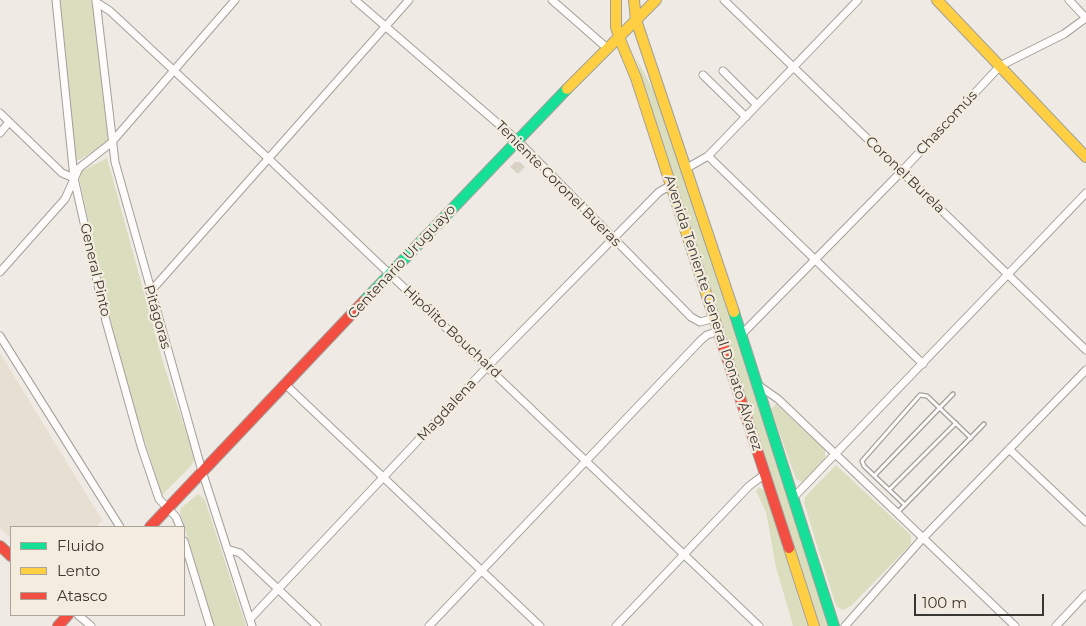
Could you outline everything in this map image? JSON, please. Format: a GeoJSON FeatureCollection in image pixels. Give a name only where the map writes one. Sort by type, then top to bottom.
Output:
{"type":"FeatureCollection","features":[{"type":"Feature","properties":{"kind":"main road","name":"Avenida Teniente General Donato Álvarez"},"geometry":{"type":"LineString","coordinates":[[616,0],[619,37],[636,78],[814,626]]}},
{"type":"Feature","properties":{"kind":"main road","name":"Avenida Teniente General Donato Álvarez"},"geometry":{"type":"LineString","coordinates":[[634,0],[636,20],[758,385],[834,626]]}},
{"type":"Feature","properties":{"kind":"main road","name":"Centenario Uruguayo"},"geometry":{"type":"LineString","coordinates":[[151,526],[517,140],[656,0]]}},
{"type":"Feature","properties":{"kind":"main road"},"geometry":{"type":"LineString","coordinates":[[937,0],[1086,157]]}},
{"type":"Feature","properties":{"kind":"main road"},"geometry":{"type":"LineString","coordinates":[[0,546],[10,555]]}},
{"type":"Feature","properties":{"kind":"main road"},"geometry":{"type":"LineString","coordinates":[[58,626],[67,616]]}},
{"type":"Feature","properties":{"kind":"street","name":"General Pinto"},"geometry":{"type":"LineString","coordinates":[[56,0],[74,178],[115,358],[159,499],[167,510],[176,517],[180,526]]}},
{"type":"Feature","properties":{"kind":"street"},"geometry":{"type":"LineString","coordinates":[[0,272],[65,199],[83,163],[111,143],[235,0]]}},
{"type":"Feature","properties":{"kind":"street","name":"Teniente Coronel Bueras"},"geometry":{"type":"LineString","coordinates":[[356,0],[517,140],[691,317],[700,322]]}},
{"type":"Feature","properties":{"kind":"street"},"geometry":{"type":"LineString","coordinates":[[150,292],[270,160],[409,0]]}},
{"type":"Feature","properties":{"kind":"street"},"geometry":{"type":"LineString","coordinates":[[552,0],[607,48]]}},
{"type":"Feature","properties":{"kind":"street","name":"Coronel Burela"},"geometry":{"type":"LineString","coordinates":[[724,0],[1086,350]]}},
{"type":"Feature","properties":{"kind":"street"},"geometry":{"type":"LineString","coordinates":[[686,168],[708,156],[858,0]]}},
{"type":"Feature","properties":{"kind":"street"},"geometry":{"type":"LineString","coordinates":[[1070,0],[1086,18]]}},
{"type":"Feature","properties":{"kind":"street","name":"Hipólito Bouchard"},"geometry":{"type":"LineString","coordinates":[[96,1],[110,11],[270,160],[759,626]]}},
{"type":"Feature","properties":{"kind":"street","name":"Pitágoras"},"geometry":{"type":"LineString","coordinates":[[96,1],[111,143],[150,292],[202,471],[251,623]]}},
{"type":"Feature","properties":{"kind":"street","name":"Chascomús"},"geometry":{"type":"LineString","coordinates":[[741,335],[902,171],[1000,66],[1064,34],[1086,18]]}},
{"type":"Feature","properties":{"kind":"street"},"geometry":{"type":"LineString","coordinates":[[723,71],[757,105]]}},
{"type":"Feature","properties":{"kind":"street"},"geometry":{"type":"LineString","coordinates":[[702,74],[746,116]]}},
{"type":"Feature","properties":{"kind":"street"},"geometry":{"type":"LineString","coordinates":[[0,113],[62,173],[74,178]]}},
{"type":"Feature","properties":{"kind":"street"},"geometry":{"type":"LineString","coordinates":[[0,133],[9,122]]}},
{"type":"Feature","properties":{"kind":"street"},"geometry":{"type":"LineString","coordinates":[[708,156],[922,364]]}},
{"type":"Feature","properties":{"kind":"street","name":"Magdalena"},"geometry":{"type":"LineString","coordinates":[[251,623],[278,590],[488,366],[659,192],[671,185]]}},
{"type":"Feature","properties":{"kind":"street"},"geometry":{"type":"LineString","coordinates":[[794,498],[1086,193]]}},
{"type":"Feature","properties":{"kind":"street"},"geometry":{"type":"LineString","coordinates":[[706,336],[700,322],[715,318]]}},
{"type":"Feature","properties":{"kind":"street"},"geometry":{"type":"LineString","coordinates":[[429,626],[706,336],[719,331]]}},
{"type":"Feature","properties":{"kind":"street"},"geometry":{"type":"LineString","coordinates":[[0,336],[119,526]]}},
{"type":"Feature","properties":{"kind":"street"},"geometry":{"type":"LineString","coordinates":[[845,626],[922,539],[1086,370]]}},
{"type":"Feature","properties":{"kind":"street"},"geometry":{"type":"LineString","coordinates":[[286,385],[540,626]]}},
{"type":"Feature","properties":{"kind":"street"},"geometry":{"type":"LineString","coordinates":[[758,385],[778,399],[1015,626]]}},
{"type":"Feature","properties":{"kind":"street"},"geometry":{"type":"LineString","coordinates":[[1009,449],[1086,522]]}},
{"type":"Feature","properties":{"kind":"street"},"geometry":{"type":"LineString","coordinates":[[616,626],[749,486],[765,474]]}},
{"type":"Feature","properties":{"kind":"street"},"geometry":{"type":"LineString","coordinates":[[185,544],[210,626]]}},
{"type":"Feature","properties":{"kind":"street"},"geometry":{"type":"LineString","coordinates":[[227,549],[240,553],[317,626]]}},
{"type":"Feature","properties":{"kind":"street"},"geometry":{"type":"LineString","coordinates":[[1056,626],[1086,594]]}},
{"type":"Feature","properties":{"kind":"street"},"geometry":{"type":"LineString","coordinates":[[79,616],[91,626]]}},
{"type":"Feature","properties":{"kind":"lane"},"geometry":{"type":"LineString","coordinates":[[875,475],[953,394]]}},
{"type":"Feature","properties":{"kind":"lane"},"geometry":{"type":"LineString","coordinates":[[905,504],[862,463],[864,458],[920,395],[927,396],[971,438]]}},
{"type":"Feature","properties":{"kind":"lane"},"geometry":{"type":"LineString","coordinates":[[890,490],[956,424]]}},
{"type":"Feature","properties":{"kind":"lane"},"geometry":{"type":"LineString","coordinates":[[897,514],[984,424]]}},
{"type":"Feature","properties":{"kind":"shaded area"},"geometry":{"type":"Polygon","coordinates":[[[0,353],[102,520],[97,526],[10,526],[10,537],[0,528],[0,353]]]}},
{"type":"Feature","properties":{"kind":"green space"},"geometry":{"type":"Polygon","coordinates":[[[59,0],[92,0],[108,139],[106,143],[79,160],[74,158],[59,0]]]}},
{"type":"Feature","properties":{"kind":"green space"},"geometry":{"type":"Polygon","coordinates":[[[635,56],[660,103],[829,626],[819,626],[635,56]]]}},
{"type":"Feature","properties":{"kind":"green space"},"geometry":{"type":"Polygon","coordinates":[[[107,158],[165,369],[195,458],[191,466],[162,495],[129,392],[114,337],[79,177],[80,172],[107,158]]]}},
{"type":"Feature","properties":{"kind":"green space"},"geometry":{"type":"Polygon","coordinates":[[[776,404],[825,450],[825,460],[802,482],[796,479],[771,409],[776,404]]]}},
{"type":"Feature","properties":{"kind":"green space"},"geometry":{"type":"Polygon","coordinates":[[[836,465],[911,535],[911,544],[851,606],[843,610],[837,607],[835,603],[804,503],[805,497],[836,465]]]}},
{"type":"Feature","properties":{"kind":"green space"},"geometry":{"type":"Polygon","coordinates":[[[759,487],[765,491],[807,626],[793,626],[776,567],[766,512],[756,491],[759,487]]]}},
{"type":"Feature","properties":{"kind":"green space"},"geometry":{"type":"Polygon","coordinates":[[[198,494],[205,500],[246,626],[214,626],[180,512],[181,508],[198,494]]]}},
{"type":"Feature","properties":{"kind":"building"},"geometry":{"type":"Polygon","coordinates":[[[515,162],[520,162],[525,167],[518,174],[510,167],[515,162]]]}},
{"type":"Feature","properties":{"kind":"traffic: fast"},"geometry":{"type":"LineString","coordinates":[[364,301],[567,89]]}},
{"type":"Feature","properties":{"kind":"traffic: fast"},"geometry":{"type":"LineString","coordinates":[[734,312],[834,626]]}},
{"type":"Feature","properties":{"kind":"traffic: slow"},"geometry":{"type":"LineString","coordinates":[[616,0],[616,27],[619,37],[636,78],[718,330]]}},
{"type":"Feature","properties":{"kind":"traffic: slow"},"geometry":{"type":"LineString","coordinates":[[634,0],[636,20],[734,312]]}},
{"type":"Feature","properties":{"kind":"traffic: slow"},"geometry":{"type":"LineString","coordinates":[[567,89],[656,0]]}},
{"type":"Feature","properties":{"kind":"traffic: slow"},"geometry":{"type":"LineString","coordinates":[[937,0],[1086,157]]}},
{"type":"Feature","properties":{"kind":"traffic: slow"},"geometry":{"type":"LineString","coordinates":[[789,548],[814,626]]}},
{"type":"Feature","properties":{"kind":"traffic: jam"},"geometry":{"type":"LineString","coordinates":[[151,526],[364,301]]}},
{"type":"Feature","properties":{"kind":"traffic: jam"},"geometry":{"type":"LineString","coordinates":[[718,330],[789,548]]}},
{"type":"Feature","properties":{"kind":"traffic: jam"},"geometry":{"type":"LineString","coordinates":[[0,546],[10,555]]}},
{"type":"Feature","properties":{"kind":"traffic: jam"},"geometry":{"type":"LineString","coordinates":[[58,626],[67,616]]}}]}
